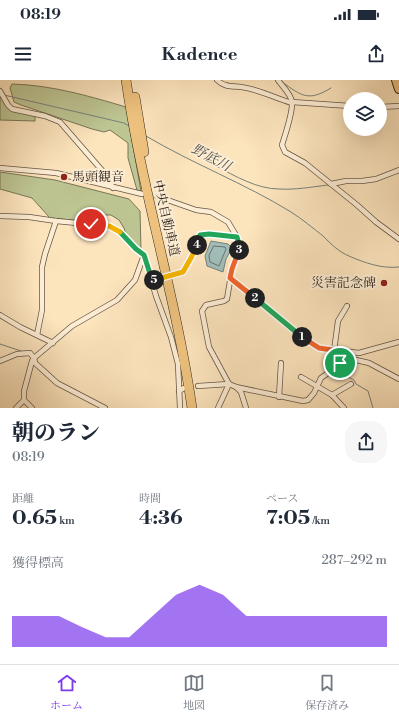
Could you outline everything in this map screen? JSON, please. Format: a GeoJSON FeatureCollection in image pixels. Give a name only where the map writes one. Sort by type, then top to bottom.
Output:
{"type":"FeatureCollection","features":[{"type":"Feature","properties":{"kind":"highway","name":"中央自動車道"},"geometry":{"type":"LineString","coordinates":[[126,80],[177,326],[192,408]]}},
{"type":"Feature","properties":{"kind":"highway","name":"中央自動車道"},"geometry":{"type":"LineString","coordinates":[[132,80],[135,120]]}},
{"type":"Feature","properties":{"kind":"highway","name":"中央自動車道"},"geometry":{"type":"LineString","coordinates":[[139,141],[186,342],[198,408]]}},
{"type":"Feature","properties":{"kind":"main road"},"geometry":{"type":"LineString","coordinates":[[396,80],[399,89]]}},
{"type":"Feature","properties":{"kind":"street"},"geometry":{"type":"LineString","coordinates":[[217,80],[223,85],[257,90],[279,99],[292,102],[343,106]]}},
{"type":"Feature","properties":{"kind":"street"},"geometry":{"type":"LineString","coordinates":[[278,80],[290,95],[292,102],[289,123],[282,145],[285,152],[305,163],[376,222],[399,238]]}},
{"type":"Feature","properties":{"kind":"street"},"geometry":{"type":"LineString","coordinates":[[0,91],[12,109],[45,116],[60,122],[106,175],[113,188]]}},
{"type":"Feature","properties":{"kind":"street"},"geometry":{"type":"LineString","coordinates":[[387,107],[399,106]]}},
{"type":"Feature","properties":{"kind":"street"},"geometry":{"type":"LineString","coordinates":[[0,168],[56,172],[113,188],[142,194]]}},
{"type":"Feature","properties":{"kind":"street"},"geometry":{"type":"LineString","coordinates":[[331,184],[346,180],[362,181],[376,179],[399,170]]}},
{"type":"Feature","properties":{"kind":"street"},"geometry":{"type":"LineString","coordinates":[[159,197],[196,210],[211,212],[228,222],[237,237],[240,248],[232,269],[227,299],[206,305],[203,309],[202,315],[209,347],[229,384]]}},
{"type":"Feature","properties":{"kind":"street"},"geometry":{"type":"LineString","coordinates":[[0,216],[29,217],[109,226],[116,229],[144,255],[156,296],[171,337],[178,364],[180,408]]}},
{"type":"Feature","properties":{"kind":"street"},"geometry":{"type":"LineString","coordinates":[[37,335],[42,310],[42,267],[56,221]]}},
{"type":"Feature","properties":{"kind":"street"},"geometry":{"type":"LineString","coordinates":[[152,280],[183,272],[192,256],[200,235],[209,234],[237,237]]}},
{"type":"Feature","properties":{"kind":"street"},"geometry":{"type":"LineString","coordinates":[[16,408],[24,400],[24,391],[34,358],[72,326],[117,300],[135,280],[144,255]]}},
{"type":"Feature","properties":{"kind":"street"},"geometry":{"type":"LineString","coordinates":[[230,278],[310,343],[323,349],[359,353],[399,342]]}},
{"type":"Feature","properties":{"kind":"street"},"geometry":{"type":"LineString","coordinates":[[334,351],[338,321],[346,306]]}},
{"type":"Feature","properties":{"kind":"street"},"geometry":{"type":"LineString","coordinates":[[0,315],[20,327],[53,343]]}},
{"type":"Feature","properties":{"kind":"street"},"geometry":{"type":"LineString","coordinates":[[198,386],[229,384],[279,397],[303,401],[308,400],[318,386],[321,378],[335,368],[346,352]]}},
{"type":"Feature","properties":{"kind":"street"},"geometry":{"type":"LineString","coordinates":[[0,361],[17,354],[30,353],[34,358],[35,363],[57,383],[105,408]]}},
{"type":"Feature","properties":{"kind":"street"},"geometry":{"type":"LineString","coordinates":[[343,357],[368,363],[399,379]]}},
{"type":"Feature","properties":{"kind":"street"},"geometry":{"type":"LineString","coordinates":[[279,397],[281,363]]}},
{"type":"Feature","properties":{"kind":"street"},"geometry":{"type":"LineString","coordinates":[[301,377],[332,395],[344,408]]}},
{"type":"Feature","properties":{"kind":"street"},"geometry":{"type":"LineString","coordinates":[[218,408],[229,384]]}},
{"type":"Feature","properties":{"kind":"street"},"geometry":{"type":"LineString","coordinates":[[332,395],[351,384]]}},
{"type":"Feature","properties":{"kind":"street"},"geometry":{"type":"LineString","coordinates":[[236,387],[241,392],[246,408]]}},
{"type":"Feature","properties":{"kind":"street"},"geometry":{"type":"LineString","coordinates":[[179,391],[184,388]]}},
{"type":"Feature","properties":{"kind":"street"},"geometry":{"type":"LineString","coordinates":[[24,400],[32,408]]}},
{"type":"Feature","properties":{"kind":"green space"},"geometry":{"type":"Polygon","coordinates":[[[12,84],[41,86],[84,95],[126,107],[141,191],[137,190],[128,158],[128,143],[110,130],[104,132],[92,129],[14,102],[10,88],[12,84]]]}},
{"type":"Feature","properties":{"kind":"green space"},"geometry":{"type":"Polygon","coordinates":[[[0,97],[3,97],[9,108],[35,116],[35,121],[0,120],[0,97]]]}},
{"type":"Feature","properties":{"kind":"green space"},"geometry":{"type":"Polygon","coordinates":[[[0,172],[55,180],[129,199],[140,211],[141,250],[127,239],[124,228],[119,220],[111,215],[102,215],[93,222],[50,218],[32,198],[0,189],[0,172]]]}},
{"type":"Feature","properties":{"kind":"water"},"geometry":{"type":"Polygon","coordinates":[[[211,241],[228,244],[232,248],[226,259],[223,272],[207,266],[205,256],[211,241]]]}},
{"type":"Feature","properties":{"kind":"waterway"},"geometry":{"type":"LineString","coordinates":[[282,82],[305,96],[316,95],[331,88]]}},
{"type":"Feature","properties":{"kind":"waterway","name":"野底川"},"geometry":{"type":"LineString","coordinates":[[4,95],[124,123],[129,126]]}},
{"type":"Feature","properties":{"kind":"waterway","name":"野底川"},"geometry":{"type":"LineString","coordinates":[[146,136],[291,212],[323,236],[335,248],[345,254],[374,265],[399,267]]}},
{"type":"Feature","properties":{"kind":"waterway"},"geometry":{"type":"LineString","coordinates":[[216,166],[246,181],[263,187],[291,189],[328,185]]}},
{"type":"Feature","properties":{"kind":"waterway"},"geometry":{"type":"LineString","coordinates":[[0,344],[21,351]]}},
{"type":"Feature","properties":{"kind":"waterway"},"geometry":{"type":"LineString","coordinates":[[339,366],[342,374],[354,380],[356,384],[368,391],[373,408]]}},
{"type":"Feature","properties":{"kind":"tunnel"},"geometry":{"type":"LineString","coordinates":[[147,195],[159,197]]}},
{"type":"Feature","properties":{"kind":"place","name":"馬頭観音"},"geometry":{"type":"Point","coordinates":[64,177]}},
{"type":"Feature","properties":{"kind":"place","name":"災害記念碑"},"geometry":{"type":"Point","coordinates":[384,283]}},
{"type":"Feature","properties":{"kind":"route"},"geometry":{"type":"LineString","coordinates":[[91,224],[109,226],[122,234],[144,255],[152,280],[183,272],[192,256],[200,235],[209,234],[237,237],[240,248],[230,278],[310,343],[323,349],[346,352],[340,363]]}}]}
